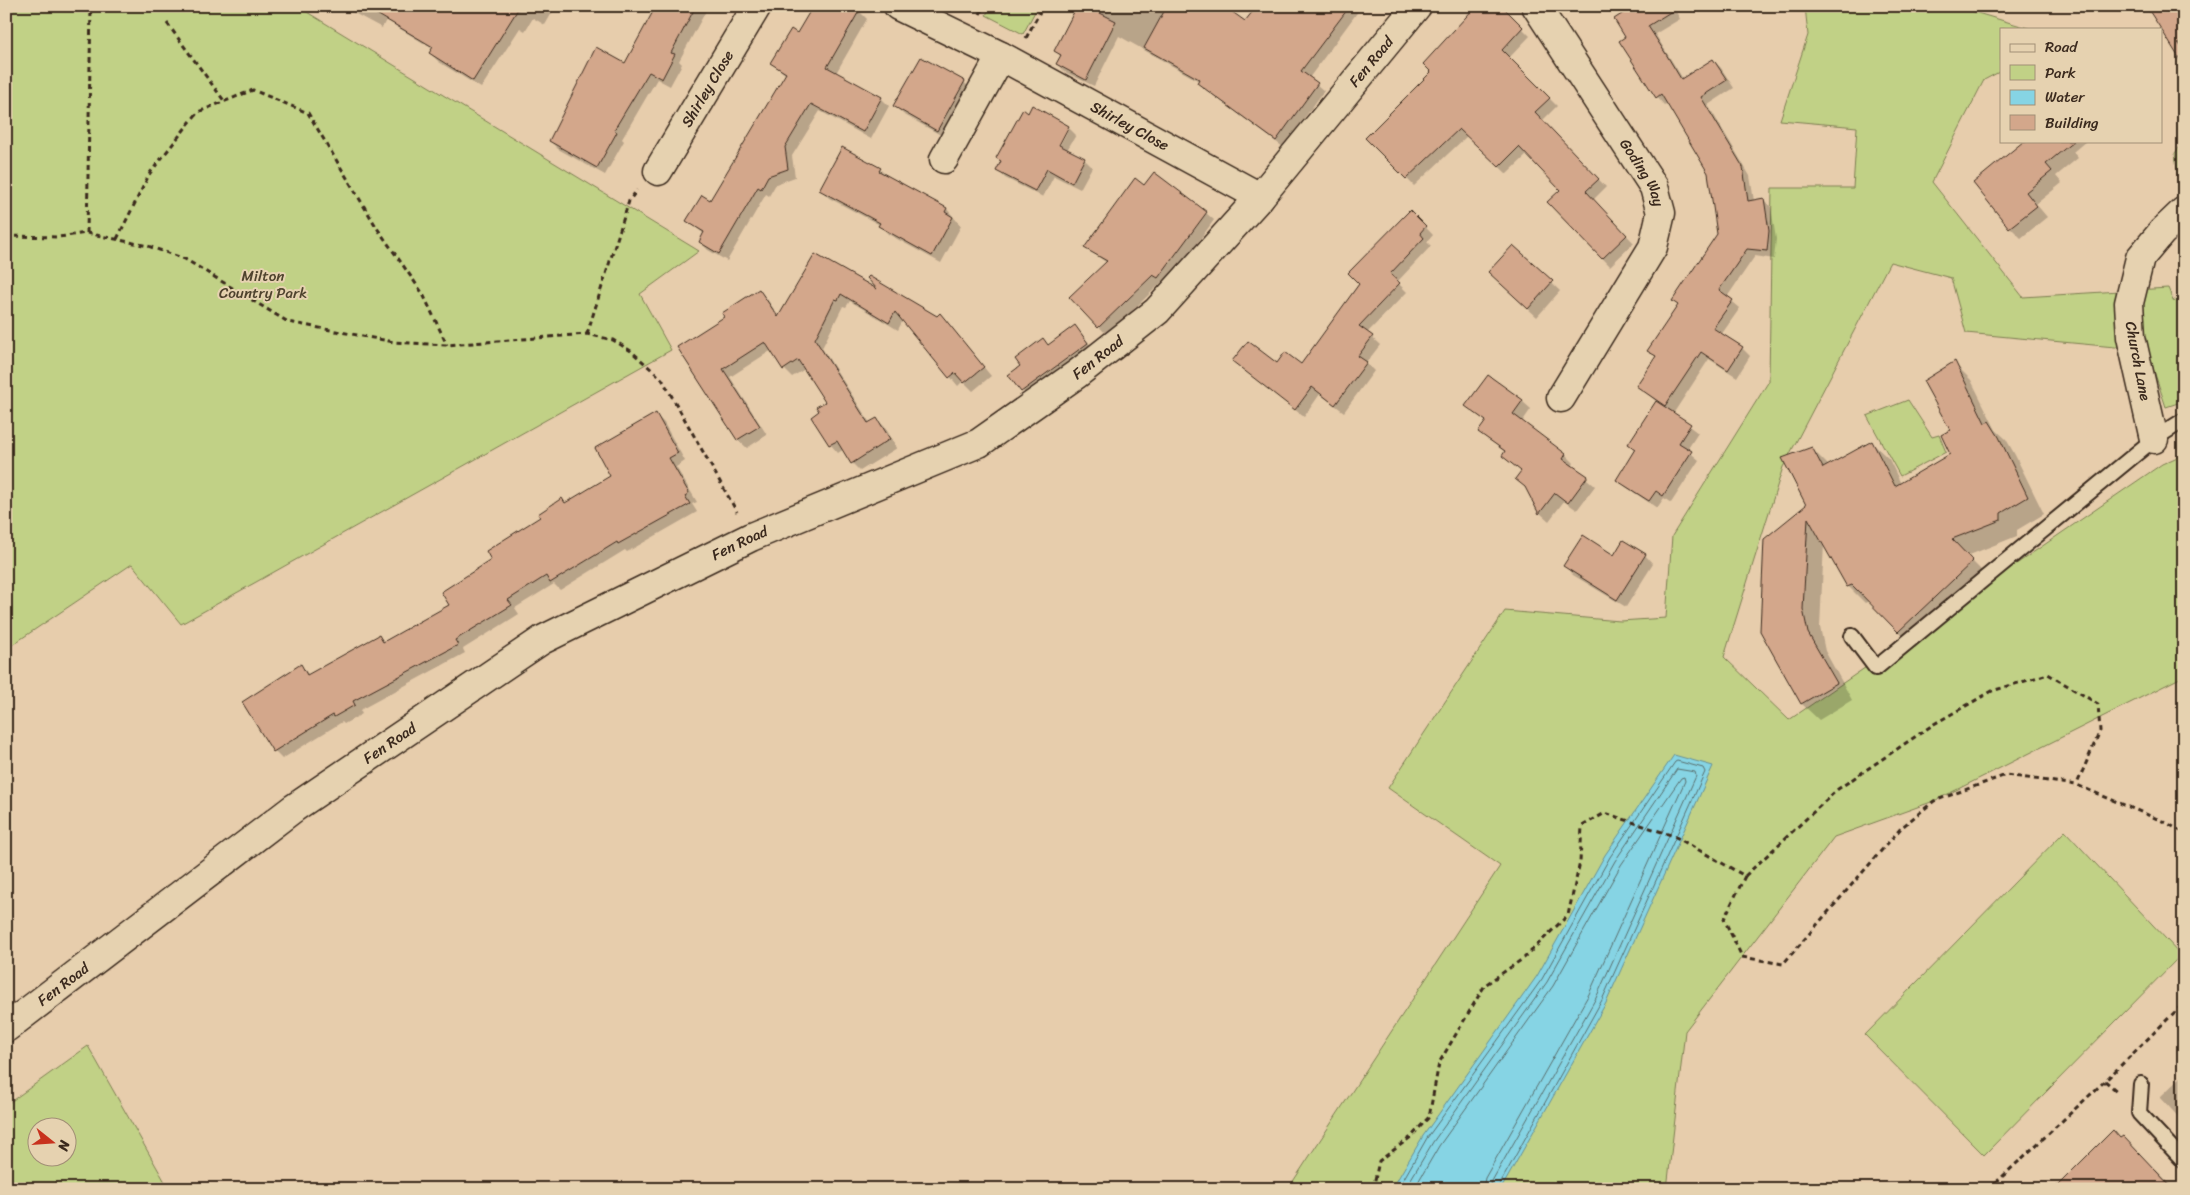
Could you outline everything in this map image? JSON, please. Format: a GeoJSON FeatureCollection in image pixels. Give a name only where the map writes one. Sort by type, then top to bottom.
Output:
{"type":"FeatureCollection","features":[{"type":"Feature","properties":{"kind":"street","name":"Shirley Close"},"geometry":{"type":"LineString","coordinates":[[658,171],[757,6]]}},
{"type":"Feature","properties":{"kind":"street","name":"Shirley Close"},"geometry":{"type":"LineString","coordinates":[[898,6],[1007,60],[1260,197]]}},
{"type":"Feature","properties":{"kind":"street","name":"Fen Road"},"geometry":{"type":"LineString","coordinates":[[6,1028],[294,808],[542,640],[751,538],[979,443],[1077,374],[1157,311],[1260,197],[1417,6]]}},
{"type":"Feature","properties":{"kind":"street","name":"Goding Way"},"geometry":{"type":"LineString","coordinates":[[1536,6],[1654,187],[1661,213],[1653,247],[1561,398]]}},
{"type":"Feature","properties":{"kind":"street"},"geometry":{"type":"LineString","coordinates":[[944,160],[1007,60]]}},
{"type":"Feature","properties":{"kind":"street","name":"Church Lane"},"geometry":{"type":"LineString","coordinates":[[2154,439],[2131,337],[2129,303],[2140,258],[2162,232],[2184,211]]}},
{"type":"Feature","properties":{"kind":"lane"},"geometry":{"type":"LineString","coordinates":[[1852,636],[1876,668],[2154,439],[2184,420]]}},
{"type":"Feature","properties":{"kind":"lane"},"geometry":{"type":"LineString","coordinates":[[2141,1084],[2139,1113],[2184,1161]]}},
{"type":"Feature","properties":{"kind":"path"},"geometry":{"type":"LineString","coordinates":[[87,233],[91,6]]}},
{"type":"Feature","properties":{"kind":"path"},"geometry":{"type":"LineString","coordinates":[[1007,60],[1044,6]]}},
{"type":"Feature","properties":{"kind":"path"},"geometry":{"type":"LineString","coordinates":[[167,23],[225,102]]}},
{"type":"Feature","properties":{"kind":"path"},"geometry":{"type":"LineString","coordinates":[[2179,42],[2184,48]]}},
{"type":"Feature","properties":{"kind":"path"},"geometry":{"type":"LineString","coordinates":[[117,239],[150,173],[198,112],[253,90],[308,113],[377,228],[423,294],[447,345]]}},
{"type":"Feature","properties":{"kind":"path"},"geometry":{"type":"LineString","coordinates":[[587,334],[629,201],[646,177],[658,171]]}},
{"type":"Feature","properties":{"kind":"path"},"geometry":{"type":"LineString","coordinates":[[6,236],[59,237],[87,233],[148,246],[185,259],[288,322],[394,342],[447,345],[587,334],[613,340],[631,351],[662,380],[751,538]]}},
{"type":"Feature","properties":{"kind":"path"},"geometry":{"type":"LineString","coordinates":[[2077,784],[2100,731],[2098,704],[2048,674],[1992,691],[1934,724],[1838,788],[1745,876],[1724,919],[1742,957],[1783,964],[1901,828],[1934,802],[2006,776],[2077,784],[2167,823],[2184,833]]}},
{"type":"Feature","properties":{"kind":"path"},"geometry":{"type":"LineString","coordinates":[[1373,1189],[1379,1161],[1411,1137],[1429,1117],[1439,1063],[1484,985],[1524,958],[1568,915],[1580,862],[1582,826],[1605,813],[1674,836],[1745,876]]}},
{"type":"Feature","properties":{"kind":"path"},"geometry":{"type":"LineString","coordinates":[[1989,1189],[2106,1080],[2184,1003]]}},
{"type":"Feature","properties":{"kind":"green space","name":"Milton Country Park"},"geometry":{"type":"Polygon","coordinates":[[[6,6],[297,6],[699,251],[640,294],[671,350],[181,624],[132,564],[6,649],[6,6]]]}},
{"type":"Feature","properties":{"kind":"green space"},"geometry":{"type":"Polygon","coordinates":[[[991,6],[1038,6],[1023,34],[986,15],[991,6]]]}},
{"type":"Feature","properties":{"kind":"green space"},"geometry":{"type":"Polygon","coordinates":[[[1805,6],[1954,6],[2028,28],[2000,28],[2000,72],[1984,80],[1932,182],[2023,297],[2168,288],[2174,302],[2184,291],[2184,401],[2166,407],[2147,350],[1966,333],[1951,278],[1890,262],[1783,467],[1724,657],[1789,720],[2162,464],[2184,454],[2184,676],[1934,801],[1834,837],[1685,1031],[1667,1189],[1288,1189],[1500,866],[1388,788],[1505,611],[1620,621],[1666,618],[1672,536],[1769,381],[1772,188],[1853,188],[1857,127],[1780,120],[1808,35],[1805,6]]]}},
{"type":"Feature","properties":{"kind":"green space"},"geometry":{"type":"Polygon","coordinates":[[[2184,141],[2184,188],[2179,185],[2175,153],[2184,141]]]}},
{"type":"Feature","properties":{"kind":"green space"},"geometry":{"type":"Polygon","coordinates":[[[1908,400],[1932,437],[1939,435],[1946,452],[1900,476],[1867,416],[1908,400]]]}},
{"type":"Feature","properties":{"kind":"green space"},"geometry":{"type":"Polygon","coordinates":[[[2065,831],[2181,955],[1984,1155],[1865,1035],[2065,831]]]}},
{"type":"Feature","properties":{"kind":"green space"},"geometry":{"type":"Polygon","coordinates":[[[88,1046],[169,1189],[20,1189],[6,1174],[6,1105],[88,1046]]]}},
{"type":"Feature","properties":{"kind":"water"},"geometry":{"type":"Polygon","coordinates":[[[1674,755],[1713,766],[1606,1003],[1501,1189],[1392,1189],[1423,1136],[1537,976],[1605,855],[1674,755]]]}},
{"type":"Feature","properties":{"kind":"building"},"geometry":{"type":"Polygon","coordinates":[[[363,6],[520,6],[473,81],[429,53],[433,47],[363,6]]]}},
{"type":"Feature","properties":{"kind":"building"},"geometry":{"type":"Polygon","coordinates":[[[656,6],[696,6],[671,53],[675,54],[662,79],[649,72],[614,130],[617,132],[597,168],[549,141],[596,47],[625,63],[656,6]]]}},
{"type":"Feature","properties":{"kind":"building"},"geometry":{"type":"Polygon","coordinates":[[[813,6],[862,6],[827,67],[882,97],[863,132],[811,104],[785,147],[788,169],[768,176],[761,189],[758,187],[719,254],[699,242],[704,232],[686,221],[702,195],[710,200],[786,73],[770,63],[791,29],[797,33],[813,6]]]}},
{"type":"Feature","properties":{"kind":"building"},"geometry":{"type":"Polygon","coordinates":[[[1077,6],[1086,6],[1116,21],[1086,80],[1056,64],[1061,55],[1054,51],[1077,6]]]}},
{"type":"Feature","properties":{"kind":"building"},"geometry":{"type":"Polygon","coordinates":[[[1167,6],[1224,6],[1245,21],[1257,6],[1350,6],[1301,71],[1318,83],[1276,141],[1197,83],[1199,79],[1144,48],[1167,6]]]}},
{"type":"Feature","properties":{"kind":"building"},"geometry":{"type":"Polygon","coordinates":[[[1476,6],[1502,6],[1523,27],[1502,50],[1550,98],[1535,112],[1599,179],[1586,191],[1627,235],[1602,259],[1547,202],[1560,190],[1519,147],[1499,167],[1459,129],[1406,179],[1365,138],[1431,72],[1423,64],[1476,6]]]}},
{"type":"Feature","properties":{"kind":"building"},"geometry":{"type":"Polygon","coordinates":[[[1634,6],[1680,6],[1648,26],[1681,79],[1713,59],[1727,80],[1701,97],[1743,167],[1748,201],[1764,198],[1769,231],[1767,251],[1747,249],[1719,290],[1733,300],[1713,328],[1743,347],[1728,370],[1701,352],[1665,406],[1636,386],[1656,356],[1647,351],[1678,305],[1672,301],[1717,234],[1708,173],[1661,94],[1656,98],[1619,41],[1625,37],[1614,19],[1634,6]]]}},
{"type":"Feature","properties":{"kind":"building"},"geometry":{"type":"Polygon","coordinates":[[[2146,6],[2184,6],[2184,66],[2162,28],[2146,6]]]}},
{"type":"Feature","properties":{"kind":"building"},"geometry":{"type":"Polygon","coordinates":[[[921,57],[965,81],[937,131],[893,106],[921,57]]]}},
{"type":"Feature","properties":{"kind":"building"},"geometry":{"type":"Polygon","coordinates":[[[1032,105],[1069,126],[1059,145],[1085,158],[1072,183],[1047,169],[1035,191],[996,171],[1001,161],[996,158],[1023,109],[1028,113],[1032,105]]]}},
{"type":"Feature","properties":{"kind":"building"},"geometry":{"type":"Polygon","coordinates":[[[2023,142],[2073,142],[2046,164],[2052,171],[2026,192],[2037,206],[2009,228],[1973,183],[2023,142]]]}},
{"type":"Feature","properties":{"kind":"building"},"geometry":{"type":"Polygon","coordinates":[[[842,147],[881,168],[879,171],[947,208],[945,212],[953,217],[932,256],[878,226],[880,223],[819,190],[842,147]]]}},
{"type":"Feature","properties":{"kind":"building"},"geometry":{"type":"Polygon","coordinates":[[[1154,172],[1207,212],[1158,278],[1153,275],[1098,328],[1069,297],[1107,261],[1084,248],[1135,178],[1144,185],[1154,172]]]}},
{"type":"Feature","properties":{"kind":"building"},"geometry":{"type":"Polygon","coordinates":[[[1410,210],[1426,226],[1420,233],[1424,238],[1390,274],[1400,283],[1359,326],[1373,336],[1358,356],[1367,362],[1335,405],[1312,387],[1295,410],[1232,361],[1248,341],[1277,363],[1285,352],[1301,364],[1359,284],[1348,273],[1410,210]]]}},
{"type":"Feature","properties":{"kind":"building"},"geometry":{"type":"Polygon","coordinates":[[[1513,245],[1553,281],[1528,309],[1488,272],[1513,245]]]}},
{"type":"Feature","properties":{"kind":"building"},"geometry":{"type":"Polygon","coordinates":[[[815,254],[877,289],[867,278],[869,276],[937,316],[940,313],[984,367],[964,383],[955,373],[949,378],[895,312],[889,323],[841,294],[838,300],[835,299],[815,339],[868,423],[877,418],[890,439],[851,464],[837,441],[829,445],[811,417],[819,411],[816,407],[825,402],[798,360],[783,370],[765,342],[723,369],[760,426],[737,440],[677,347],[724,317],[722,313],[759,289],[778,317],[815,254]]]}},
{"type":"Feature","properties":{"kind":"building"},"geometry":{"type":"Polygon","coordinates":[[[1075,325],[1088,343],[1021,392],[1008,375],[1020,366],[1015,359],[1043,338],[1048,345],[1075,325]]]}},
{"type":"Feature","properties":{"kind":"building"},"geometry":{"type":"Polygon","coordinates":[[[1955,361],[1985,423],[1989,421],[1999,437],[2028,497],[2001,513],[2001,520],[1952,539],[1973,561],[1898,632],[1852,585],[1847,587],[1808,518],[1803,609],[1808,633],[1837,683],[1801,704],[1760,631],[1764,539],[1806,505],[1782,458],[1812,447],[1823,468],[1872,441],[1895,486],[1950,454],[1941,435],[1950,430],[1923,381],[1955,361]]]}},
{"type":"Feature","properties":{"kind":"building"},"geometry":{"type":"Polygon","coordinates":[[[1488,375],[1523,400],[1513,414],[1566,454],[1563,459],[1588,476],[1568,503],[1555,493],[1539,514],[1525,487],[1515,479],[1521,471],[1502,456],[1505,451],[1478,432],[1486,421],[1465,406],[1488,375]]]}},
{"type":"Feature","properties":{"kind":"building"},"geometry":{"type":"Polygon","coordinates":[[[1656,401],[1691,424],[1679,443],[1692,451],[1663,496],[1656,491],[1649,501],[1616,480],[1635,449],[1628,444],[1656,401]]]}},
{"type":"Feature","properties":{"kind":"building"},"geometry":{"type":"Polygon","coordinates":[[[656,413],[678,453],[669,458],[689,493],[685,496],[690,504],[618,544],[617,542],[550,583],[546,576],[508,600],[512,605],[455,640],[458,645],[353,701],[355,705],[334,717],[333,715],[273,752],[242,702],[301,664],[307,675],[379,635],[383,642],[449,605],[441,592],[491,560],[486,551],[540,517],[538,514],[562,498],[565,503],[610,476],[595,448],[656,413]]]}},
{"type":"Feature","properties":{"kind":"building"},"geometry":{"type":"Polygon","coordinates":[[[1583,535],[1614,555],[1623,540],[1646,554],[1617,600],[1563,566],[1583,535]]]}},
{"type":"Feature","properties":{"kind":"building"},"geometry":{"type":"Polygon","coordinates":[[[2113,1130],[2120,1138],[2123,1136],[2173,1189],[2054,1189],[2113,1130]]]}}]}
